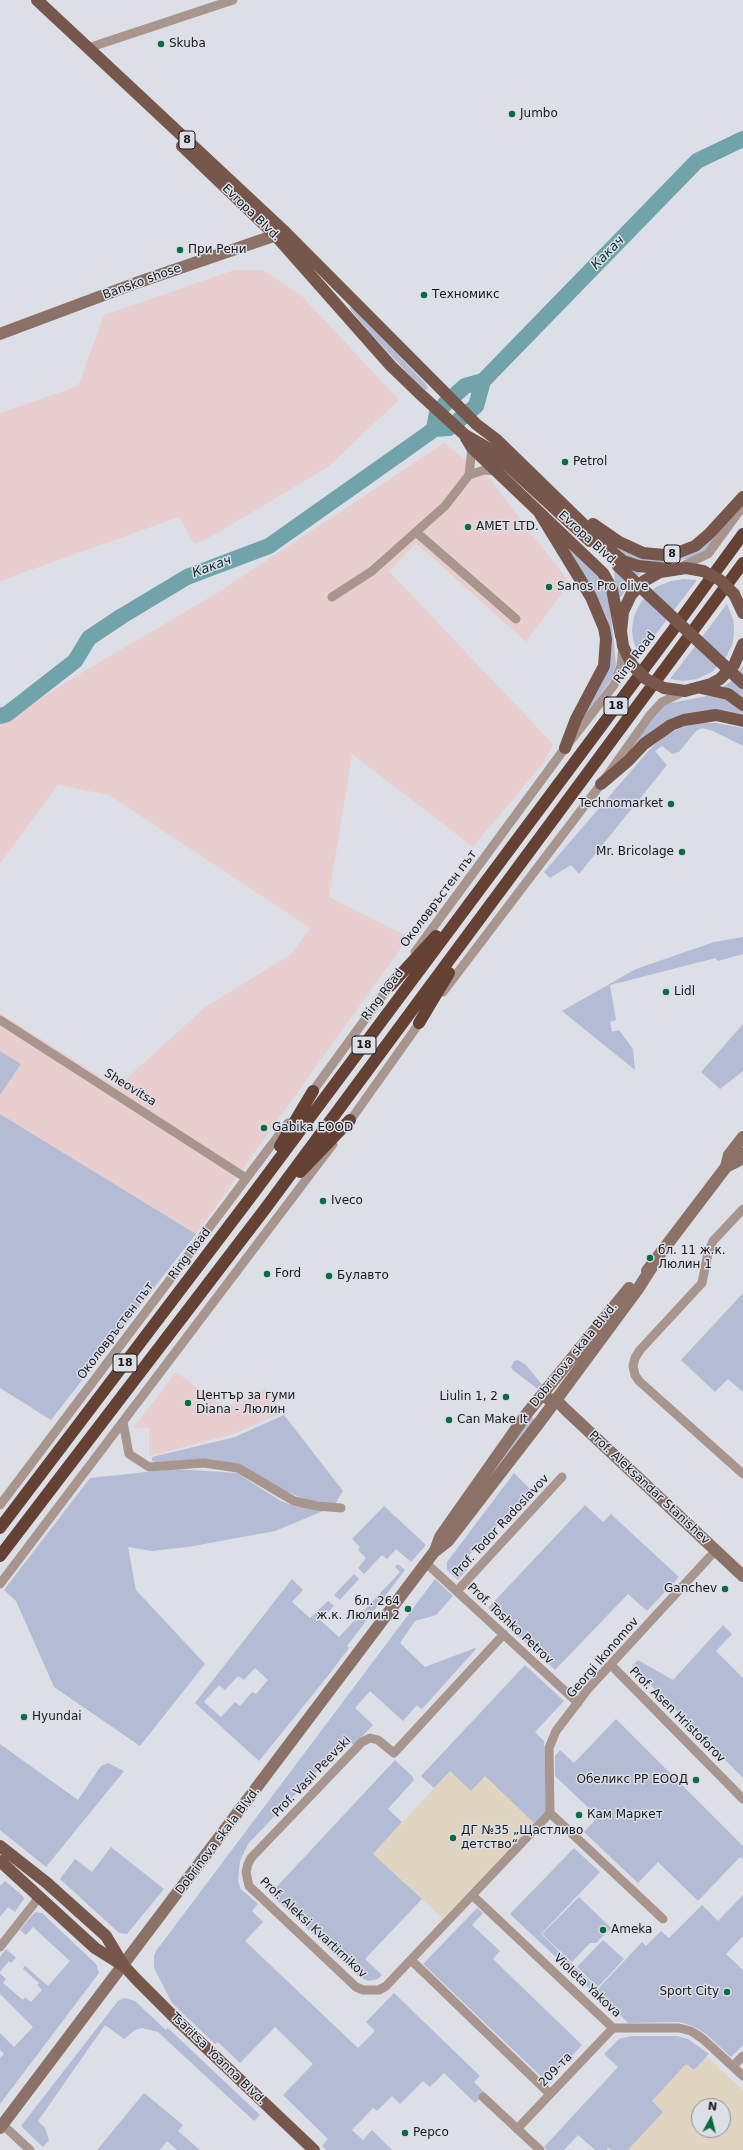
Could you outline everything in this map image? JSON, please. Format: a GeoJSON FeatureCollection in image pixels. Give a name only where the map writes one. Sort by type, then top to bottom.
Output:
{"type":"FeatureCollection","features":[{"type":"Feature","properties":{"kind":"highway","name":"Ring Road"},"geometry":{"type":"LineString","coordinates":[[0,1528],[250,1198],[743,534]]}},
{"type":"Feature","properties":{"kind":"highway","name":"18"},"geometry":{"type":"LineString","coordinates":[[0,1556],[265,1209],[480,921],[743,563]]}},
{"type":"Feature","properties":{"kind":"highway"},"geometry":{"type":"LineString","coordinates":[[390,986],[478,891]]}},
{"type":"Feature","properties":{"kind":"highway"},"geometry":{"type":"LineString","coordinates":[[419,1023],[480,921]]}},
{"type":"Feature","properties":{"kind":"highway"},"geometry":{"type":"LineString","coordinates":[[250,1198],[313,1091]]}},
{"type":"Feature","properties":{"kind":"highway"},"geometry":{"type":"LineString","coordinates":[[265,1209],[350,1120]]}},
{"type":"Feature","properties":{"kind":"main road","name":"Evropa Blvd."},"geometry":{"type":"LineString","coordinates":[[27,0],[280,234],[391,366],[426,400],[465,435],[491,450],[743,683]]}},
{"type":"Feature","properties":{"kind":"main road","name":"Evropa Blvd."},"geometry":{"type":"LineString","coordinates":[[37,0],[439,386],[476,424],[497,440],[623,561],[650,569],[673,568],[704,571],[720,580],[734,594],[743,609]]}},
{"type":"Feature","properties":{"kind":"main road","name":"Bansko shose"},"geometry":{"type":"LineString","coordinates":[[0,334],[136,283],[280,234]]}},
{"type":"Feature","properties":{"kind":"main road","name":"Evropa Blvd."},"geometry":{"type":"LineString","coordinates":[[476,424],[491,450]]}},
{"type":"Feature","properties":{"kind":"main road","name":"Evropa Blvd."},"geometry":{"type":"LineString","coordinates":[[465,435],[472,448],[498,471],[603,573],[608,580],[615,601],[622,641]]}},
{"type":"Feature","properties":{"kind":"main road","name":"8"},"geometry":{"type":"LineString","coordinates":[[568,508],[632,548],[643,553],[664,555],[684,551],[695,546],[709,534],[743,496]]}},
{"type":"Feature","properties":{"kind":"main road"},"geometry":{"type":"LineString","coordinates":[[539,512],[591,597],[604,628],[606,640],[604,666],[576,720],[565,748]]}},
{"type":"Feature","properties":{"kind":"main road"},"geometry":{"type":"LineString","coordinates":[[622,641],[624,612],[631,595],[644,581],[660,572],[673,568]]}},
{"type":"Feature","properties":{"kind":"main road","name":"8"},"geometry":{"type":"LineString","coordinates":[[622,641],[632,665],[646,679],[664,688],[685,691],[702,688],[720,679],[739,656],[743,644]]}},
{"type":"Feature","properties":{"kind":"main road"},"geometry":{"type":"LineString","coordinates":[[702,688],[724,692],[743,705]]}},
{"type":"Feature","properties":{"kind":"main road"},"geometry":{"type":"LineString","coordinates":[[600,784],[628,761],[648,740],[671,724],[684,720],[716,715],[743,720]]}},
{"type":"Feature","properties":{"kind":"main road","name":"Dobrinova skala Blvd."},"geometry":{"type":"LineString","coordinates":[[434,1552],[448,1541],[556,1400],[726,1167],[729,1155],[743,1137]]}},
{"type":"Feature","properties":{"kind":"main road","name":"Dobrinova skala Blvd."},"geometry":{"type":"LineString","coordinates":[[726,1167],[738,1161],[743,1154]]}},
{"type":"Feature","properties":{"kind":"main road","name":"Dobrinova skala Blvd."},"geometry":{"type":"LineString","coordinates":[[1,2126],[124,1966],[426,1563],[434,1552],[440,1537],[540,1397],[631,1286],[652,1267]]}},
{"type":"Feature","properties":{"kind":"main road"},"geometry":{"type":"LineString","coordinates":[[540,1397],[556,1400],[552,1382]]}},
{"type":"Feature","properties":{"kind":"main road","name":"Prof. Aleksandar Stanishev"},"geometry":{"type":"LineString","coordinates":[[556,1400],[743,1576]]}},
{"type":"Feature","properties":{"kind":"main road","name":"Tsaritsa Yoanna Blvd."},"geometry":{"type":"LineString","coordinates":[[0,1846],[47,1883],[106,1936],[124,1966]]}},
{"type":"Feature","properties":{"kind":"main road","name":"Tsaritsa Yoanna Blvd."},"geometry":{"type":"LineString","coordinates":[[0,1861],[96,1948],[124,1966],[179,2022],[314,2150]]}},
{"type":"Feature","properties":{"kind":"street"},"geometry":{"type":"LineString","coordinates":[[88,48],[233,0]]}},
{"type":"Feature","properties":{"kind":"street"},"geometry":{"type":"LineString","coordinates":[[332,597],[372,571],[445,506],[469,475],[472,448]]}},
{"type":"Feature","properties":{"kind":"street"},"geometry":{"type":"LineString","coordinates":[[469,475],[484,470],[498,471]]}},
{"type":"Feature","properties":{"kind":"street"},"geometry":{"type":"LineString","coordinates":[[673,568],[708,554],[743,506]]}},
{"type":"Feature","properties":{"kind":"street"},"geometry":{"type":"LineString","coordinates":[[416,532],[516,619]]}},
{"type":"Feature","properties":{"kind":"street","name":"Ring Road"},"geometry":{"type":"LineString","coordinates":[[565,748],[614,685],[621,666],[622,641]]}},
{"type":"Feature","properties":{"kind":"street"},"geometry":{"type":"LineString","coordinates":[[0,1584],[350,1120],[419,1023],[600,784],[657,706],[685,691]]}},
{"type":"Feature","properties":{"kind":"street","name":"Околовръстен път"},"geometry":{"type":"LineString","coordinates":[[0,1505],[313,1091],[565,748]]}},
{"type":"Feature","properties":{"kind":"street","name":"Sheovitsa"},"geometry":{"type":"LineString","coordinates":[[0,1020],[246,1178]]}},
{"type":"Feature","properties":{"kind":"street"},"geometry":{"type":"LineString","coordinates":[[743,1209],[713,1241],[708,1253],[702,1283],[640,1350],[635,1358],[633,1366],[635,1375],[639,1382],[743,1474]]}},
{"type":"Feature","properties":{"kind":"street"},"geometry":{"type":"LineString","coordinates":[[123,1422],[129,1454],[148,1467],[204,1463],[238,1468],[294,1501],[317,1506],[341,1508]]}},
{"type":"Feature","properties":{"kind":"street","name":"Prof. Todor Radoslavov"},"geometry":{"type":"LineString","coordinates":[[457,1591],[562,1477]]}},
{"type":"Feature","properties":{"kind":"street","name":"Georgi Ikonomov"},"geometry":{"type":"LineString","coordinates":[[550,1813],[549,1748],[556,1731],[578,1702],[716,1550]]}},
{"type":"Feature","properties":{"kind":"street","name":"Prof. Toshko Petrov"},"geometry":{"type":"LineString","coordinates":[[426,1563],[578,1702]]}},
{"type":"Feature","properties":{"kind":"street","name":"Prof. Vasil Peevski"},"geometry":{"type":"LineString","coordinates":[[246,1872],[251,1858],[362,1742],[370,1738],[378,1740],[394,1753],[504,1634]]}},
{"type":"Feature","properties":{"kind":"street","name":"Prof. Asen Hristoforov"},"geometry":{"type":"LineString","coordinates":[[611,1665],[743,1799]]}},
{"type":"Feature","properties":{"kind":"street"},"geometry":{"type":"LineString","coordinates":[[550,2094],[411,1960],[550,1813],[663,1919]]}},
{"type":"Feature","properties":{"kind":"street","name":"Prof. Aleksi Kvartirnikov"},"geometry":{"type":"LineString","coordinates":[[246,1872],[249,1886],[356,1987],[363,1990],[379,1990],[386,1986],[411,1960]]}},
{"type":"Feature","properties":{"kind":"street","name":"Violeta Yakova"},"geometry":{"type":"LineString","coordinates":[[472,1895],[613,2028],[678,2028],[691,2031],[703,2039],[743,2076]]}},
{"type":"Feature","properties":{"kind":"street"},"geometry":{"type":"LineString","coordinates":[[0,1947],[40,1896]]}},
{"type":"Feature","properties":{"kind":"street","name":"209-та"},"geometry":{"type":"LineString","coordinates":[[517,2129],[613,2028]]}},
{"type":"Feature","properties":{"kind":"street"},"geometry":{"type":"LineString","coordinates":[[733,2066],[743,2056]]}},
{"type":"Feature","properties":{"kind":"street"},"geometry":{"type":"LineString","coordinates":[[483,2097],[540,2150]]}},
{"type":"Feature","properties":{"kind":"street"},"geometry":{"type":"LineString","coordinates":[[1,2126],[30,2150]]}},
{"type":"Feature","properties":{"kind":"shaded area"},"geometry":{"type":"Polygon","coordinates":[[[234,270],[263,270],[302,296],[399,400],[328,467],[214,535],[194,544],[179,517],[0,581],[0,413],[78,386],[104,315],[234,270]]]}},
{"type":"Feature","properties":{"kind":"shaded area"},"geometry":{"type":"Polygon","coordinates":[[[351,306],[426,384],[428,389],[425,390],[413,379],[372,335],[350,309],[351,306]]]}},
{"type":"Feature","properties":{"kind":"shaded area"},"geometry":{"type":"Polygon","coordinates":[[[444,443],[489,478],[570,583],[526,642],[416,543],[389,571],[553,744],[544,762],[473,847],[352,754],[329,897],[409,937],[196,1234],[0,1114],[0,1095],[21,1064],[0,1051],[0,1013],[117,1087],[204,1008],[291,954],[310,928],[109,795],[58,785],[0,864],[0,725],[71,679],[217,593],[444,443]]]}},
{"type":"Feature","properties":{"kind":"shaded area"},"geometry":{"type":"Polygon","coordinates":[[[720,531],[704,553],[692,558],[645,565],[622,556],[607,539],[657,559],[720,531]]]}},
{"type":"Feature","properties":{"kind":"shaded area"},"geometry":{"type":"Polygon","coordinates":[[[563,541],[606,585],[610,606],[616,664],[613,677],[583,719],[611,635],[607,618],[600,604],[563,541]]]}},
{"type":"Feature","properties":{"kind":"shaded area"},"geometry":{"type":"Polygon","coordinates":[[[621,562],[641,573],[630,584],[621,597],[618,597],[616,593],[614,570],[621,562]]]}},
{"type":"Feature","properties":{"kind":"shaded area"},"geometry":{"type":"Polygon","coordinates":[[[684,579],[697,580],[639,656],[633,640],[632,630],[634,616],[641,602],[656,587],[671,581],[684,579]]]}},
{"type":"Feature","properties":{"kind":"shaded area"},"geometry":{"type":"Polygon","coordinates":[[[727,604],[733,619],[734,628],[733,643],[726,657],[712,672],[697,679],[683,681],[670,679],[727,604]]]}},
{"type":"Feature","properties":{"kind":"shaded area"},"geometry":{"type":"Polygon","coordinates":[[[743,665],[743,696],[722,688],[731,681],[743,665]]]}},
{"type":"Feature","properties":{"kind":"shaded area"},"geometry":{"type":"Polygon","coordinates":[[[707,696],[724,697],[743,708],[743,717],[725,713],[645,738],[627,752],[654,714],[666,704],[707,696]]]}},
{"type":"Feature","properties":{"kind":"shaded area"},"geometry":{"type":"Polygon","coordinates":[[[701,723],[716,723],[743,728],[743,746],[713,731],[702,728],[696,731],[679,752],[672,754],[662,746],[655,751],[667,765],[579,874],[571,865],[550,878],[544,872],[651,748],[669,733],[686,726],[701,723]]]}},
{"type":"Feature","properties":{"kind":"shaded area"},"geometry":{"type":"Polygon","coordinates":[[[743,937],[743,954],[718,961],[715,958],[610,985],[616,1020],[610,1022],[612,1032],[619,1030],[633,1049],[635,1070],[562,1011],[636,969],[714,942],[743,937]]]}},
{"type":"Feature","properties":{"kind":"shaded area"},"geometry":{"type":"Polygon","coordinates":[[[743,1024],[743,1071],[720,1089],[701,1072],[743,1024]]]}},
{"type":"Feature","properties":{"kind":"shaded area"},"geometry":{"type":"Polygon","coordinates":[[[0,1051],[21,1064],[0,1095],[0,1051]]]}},
{"type":"Feature","properties":{"kind":"shaded area"},"geometry":{"type":"Polygon","coordinates":[[[0,1114],[196,1234],[51,1420],[0,1388],[0,1114]]]}},
{"type":"Feature","properties":{"kind":"shaded area"},"geometry":{"type":"Polygon","coordinates":[[[743,1293],[743,1392],[728,1379],[715,1392],[681,1360],[743,1293]]]}},
{"type":"Feature","properties":{"kind":"shaded area"},"geometry":{"type":"Polygon","coordinates":[[[518,1360],[526,1365],[543,1386],[539,1390],[513,1370],[511,1367],[514,1361],[518,1360]]]}},
{"type":"Feature","properties":{"kind":"shaded area","name":"Център за гуми Diana - Люлин"},"geometry":{"type":"Polygon","coordinates":[[[176,1372],[224,1407],[240,1402],[266,1389],[283,1412],[234,1434],[149,1456],[149,1428],[133,1428],[176,1372]]]}},
{"type":"Feature","properties":{"kind":"shaded area"},"geometry":{"type":"Polygon","coordinates":[[[284,1415],[343,1491],[335,1504],[307,1500],[278,1488],[239,1464],[209,1459],[152,1461],[152,1457],[235,1437],[284,1415]]]}},
{"type":"Feature","properties":{"kind":"shaded area"},"geometry":{"type":"Polygon","coordinates":[[[530,1416],[535,1419],[474,1501],[472,1497],[530,1416]]]}},
{"type":"Feature","properties":{"kind":"shaded area"},"geometry":{"type":"Polygon","coordinates":[[[175,1469],[237,1473],[279,1500],[294,1506],[326,1510],[275,1531],[188,1547],[152,1551],[128,1547],[136,1590],[205,1664],[140,1746],[54,1687],[16,1601],[4,1590],[90,1478],[175,1469]]]}},
{"type":"Feature","properties":{"kind":"shaded area"},"geometry":{"type":"Polygon","coordinates":[[[514,1473],[531,1490],[461,1564],[467,1570],[458,1580],[447,1570],[447,1562],[514,1473]]]}},
{"type":"Feature","properties":{"kind":"shaded area"},"geometry":{"type":"Polygon","coordinates":[[[585,1505],[603,1522],[611,1514],[679,1577],[647,1611],[628,1594],[555,1670],[488,1608],[585,1505]]]}},
{"type":"Feature","properties":{"kind":"shaded area"},"geometry":{"type":"Polygon","coordinates":[[[384,1506],[426,1545],[411,1562],[396,1549],[387,1559],[382,1555],[364,1574],[358,1568],[366,1558],[358,1550],[360,1547],[352,1539],[384,1506]]]}},
{"type":"Feature","properties":{"kind":"shaded area"},"geometry":{"type":"Polygon","coordinates":[[[398,1564],[405,1570],[347,1646],[349,1648],[331,1672],[259,1761],[195,1703],[292,1579],[303,1590],[292,1602],[310,1618],[328,1601],[334,1606],[320,1620],[339,1637],[400,1572],[395,1567],[398,1564]],[[255,1668],[244,1680],[238,1676],[225,1690],[219,1685],[204,1702],[221,1717],[235,1702],[240,1706],[252,1692],[256,1694],[268,1680],[255,1668]]]}},
{"type":"Feature","properties":{"kind":"shaded area"},"geometry":{"type":"Polygon","coordinates":[[[354,1574],[359,1579],[340,1600],[334,1595],[354,1574]]]}},
{"type":"Feature","properties":{"kind":"shaded area"},"geometry":{"type":"Polygon","coordinates":[[[435,1579],[453,1596],[436,1615],[415,1621],[400,1643],[425,1667],[475,1648],[476,1649],[422,1709],[417,1705],[403,1721],[370,1691],[355,1708],[373,1725],[354,1745],[347,1740],[248,1844],[240,1861],[238,1881],[241,1889],[258,1904],[252,1911],[263,1922],[245,1941],[358,2048],[375,2031],[366,2022],[394,1993],[480,2076],[474,2082],[485,2093],[475,2103],[444,2073],[430,2087],[423,2081],[400,2104],[392,2096],[377,2111],[373,2108],[352,2130],[363,2140],[372,2130],[392,2150],[326,2150],[322,2146],[328,2139],[283,2095],[313,2064],[275,2027],[240,2063],[218,2042],[215,2044],[172,2003],[154,1968],[154,1956],[156,1951],[435,1579]]]}},
{"type":"Feature","properties":{"kind":"shaded area"},"geometry":{"type":"Polygon","coordinates":[[[723,1625],[732,1634],[716,1651],[743,1678],[743,1778],[632,1666],[638,1660],[673,1680],[723,1625]]]}},
{"type":"Feature","properties":{"kind":"shaded area"},"geometry":{"type":"Polygon","coordinates":[[[525,1665],[564,1701],[535,1732],[544,1741],[546,1811],[534,1823],[485,1776],[471,1791],[450,1771],[434,1788],[421,1776],[525,1665]]]}},
{"type":"Feature","properties":{"kind":"shaded area"},"geometry":{"type":"Polygon","coordinates":[[[616,1719],[743,1846],[743,1859],[740,1857],[698,1901],[658,1862],[638,1883],[584,1832],[598,1817],[555,1776],[555,1756],[560,1750],[574,1763],[616,1719]]]}},
{"type":"Feature","properties":{"kind":"shaded area"},"geometry":{"type":"Polygon","coordinates":[[[0,1744],[78,1800],[101,1766],[108,1763],[124,1771],[46,1867],[0,1830],[0,1744]]]}},
{"type":"Feature","properties":{"kind":"shaded area"},"geometry":{"type":"Polygon","coordinates":[[[395,1760],[412,1776],[414,1780],[388,1809],[402,1822],[373,1854],[422,1899],[365,1959],[382,1975],[378,1979],[368,1981],[358,1976],[270,1894],[395,1760]]]}},
{"type":"Feature","properties":{"kind":"shaded area","name":"ДГ №35 „Щастливо детство“"},"geometry":{"type":"Polygon","coordinates":[[[450,1771],[485,1776],[534,1823],[443,1919],[373,1854],[450,1771]]]}},
{"type":"Feature","properties":{"kind":"shaded area"},"geometry":{"type":"Polygon","coordinates":[[[111,1847],[164,1889],[127,1934],[119,1933],[60,1879],[75,1859],[92,1872],[111,1847]]]}},
{"type":"Feature","properties":{"kind":"shaded area"},"geometry":{"type":"Polygon","coordinates":[[[574,1848],[600,1872],[541,1934],[597,1988],[593,1992],[510,1914],[574,1848]]]}},
{"type":"Feature","properties":{"kind":"shaded area"},"geometry":{"type":"Polygon","coordinates":[[[5,1881],[23,1896],[24,1899],[15,1912],[8,1907],[0,1917],[0,1886],[5,1881]]]}},
{"type":"Feature","properties":{"kind":"shaded area"},"geometry":{"type":"Polygon","coordinates":[[[743,1895],[743,1936],[726,1954],[743,1970],[743,2045],[731,2057],[706,2034],[693,2026],[679,2022],[628,2023],[596,1991],[642,1942],[646,1946],[661,1931],[669,1938],[702,1905],[718,1921],[743,1895]]]}},
{"type":"Feature","properties":{"kind":"shaded area"},"geometry":{"type":"Polygon","coordinates":[[[579,1897],[611,1928],[596,1943],[590,1943],[572,1962],[542,1934],[579,1897]]]}},
{"type":"Feature","properties":{"kind":"shaded area"},"geometry":{"type":"Polygon","coordinates":[[[477,1908],[483,1913],[472,1925],[500,1951],[493,1959],[582,2045],[547,2082],[423,1964],[477,1908]]]}},
{"type":"Feature","properties":{"kind":"shaded area"},"geometry":{"type":"Polygon","coordinates":[[[35,1912],[42,1913],[96,1964],[99,1973],[0,2104],[0,2058],[4,2054],[0,2050],[0,2033],[14,2047],[33,2027],[0,1994],[0,1973],[6,1979],[3,1983],[23,2000],[25,1997],[31,2002],[42,1990],[37,1985],[39,1983],[23,1969],[25,1966],[16,1958],[11,1963],[9,1961],[0,1972],[0,1957],[6,1949],[48,1986],[70,1961],[33,1927],[26,1935],[20,1930],[35,1912]]]}},
{"type":"Feature","properties":{"kind":"shaded area"},"geometry":{"type":"Polygon","coordinates":[[[603,1940],[624,1959],[598,1987],[577,1967],[603,1940]]]}},
{"type":"Feature","properties":{"kind":"shaded area"},"geometry":{"type":"Polygon","coordinates":[[[124,1998],[135,2001],[166,2030],[168,2028],[260,2115],[254,2121],[158,2032],[142,2028],[135,2030],[124,2039],[105,2025],[38,2121],[45,2128],[49,2140],[43,2147],[21,2126],[118,2001],[124,1998]]]}},
{"type":"Feature","properties":{"kind":"shaded area"},"geometry":{"type":"Polygon","coordinates":[[[632,2036],[677,2036],[688,2039],[709,2054],[694,2070],[686,2064],[652,2101],[663,2112],[628,2150],[611,2150],[609,2148],[606,2150],[595,2150],[578,2135],[564,2150],[547,2150],[544,2147],[618,2067],[604,2054],[619,2039],[632,2036]]]}},
{"type":"Feature","properties":{"kind":"shaded area"},"geometry":{"type":"Polygon","coordinates":[[[706,2056],[743,2090],[743,2150],[628,2150],[663,2112],[651,2101],[686,2064],[694,2070],[706,2056]]]}},
{"type":"Feature","properties":{"kind":"shaded area"},"geometry":{"type":"Polygon","coordinates":[[[144,2093],[183,2125],[178,2131],[200,2150],[177,2150],[167,2141],[160,2150],[97,2150],[144,2093]]]}},
{"type":"Feature","properties":{"kind":"waterway","name":"Какач"},"geometry":{"type":"LineString","coordinates":[[434,429],[437,413],[445,404],[465,386],[483,381],[697,161],[743,139]]}},
{"type":"Feature","properties":{"kind":"waterway","name":"Какач"},"geometry":{"type":"LineString","coordinates":[[0,716],[7,714],[75,661],[89,638],[122,616],[187,577],[269,546],[434,429],[449,428],[476,406],[483,381]]}},
{"type":"Feature","properties":{"kind":"place","name":"Skuba"},"geometry":{"type":"Point","coordinates":[161,44]}},
{"type":"Feature","properties":{"kind":"place","name":"Jumbo"},"geometry":{"type":"Point","coordinates":[512,114]}},
{"type":"Feature","properties":{"kind":"place","name":"При Рени"},"geometry":{"type":"Point","coordinates":[180,250]}},
{"type":"Feature","properties":{"kind":"place","name":"Техномикс"},"geometry":{"type":"Point","coordinates":[424,295]}},
{"type":"Feature","properties":{"kind":"place","name":"Petrol"},"geometry":{"type":"Point","coordinates":[565,462]}},
{"type":"Feature","properties":{"kind":"place","name":"AMET LTD."},"geometry":{"type":"Point","coordinates":[468,527]}},
{"type":"Feature","properties":{"kind":"place","name":"Sanos Pro olive"},"geometry":{"type":"Point","coordinates":[549,587]}},
{"type":"Feature","properties":{"kind":"place","name":"Technomarket"},"geometry":{"type":"Point","coordinates":[671,804]}},
{"type":"Feature","properties":{"kind":"place","name":"Mr. Bricolage"},"geometry":{"type":"Point","coordinates":[682,852]}},
{"type":"Feature","properties":{"kind":"place","name":"Lidl"},"geometry":{"type":"Point","coordinates":[666,992]}},
{"type":"Feature","properties":{"kind":"place","name":"Gabika EOOD"},"geometry":{"type":"Point","coordinates":[264,1128]}},
{"type":"Feature","properties":{"kind":"place","name":"Iveco"},"geometry":{"type":"Point","coordinates":[323,1201]}},
{"type":"Feature","properties":{"kind":"place","name":"бл. 11 ж.к. Люлин 1"},"geometry":{"type":"Point","coordinates":[650,1258]}},
{"type":"Feature","properties":{"kind":"place","name":"Ford"},"geometry":{"type":"Point","coordinates":[267,1274]}},
{"type":"Feature","properties":{"kind":"place","name":"Булавто"},"geometry":{"type":"Point","coordinates":[329,1276]}},
{"type":"Feature","properties":{"kind":"place","name":"Liulin 1, 2"},"geometry":{"type":"Point","coordinates":[506,1397]}},
{"type":"Feature","properties":{"kind":"place","name":"Център за гуми Diana - Люлин"},"geometry":{"type":"Point","coordinates":[188,1403]}},
{"type":"Feature","properties":{"kind":"place","name":"Can Make It"},"geometry":{"type":"Point","coordinates":[449,1420]}},
{"type":"Feature","properties":{"kind":"place","name":"Ganchev"},"geometry":{"type":"Point","coordinates":[725,1589]}},
{"type":"Feature","properties":{"kind":"place","name":"бл. 264 ж.к. Люлин 2"},"geometry":{"type":"Point","coordinates":[408,1609]}},
{"type":"Feature","properties":{"kind":"place","name":"Hyundai"},"geometry":{"type":"Point","coordinates":[24,1717]}},
{"type":"Feature","properties":{"kind":"place","name":"Обеликс РР ЕООД"},"geometry":{"type":"Point","coordinates":[696,1780]}},
{"type":"Feature","properties":{"kind":"place","name":"Кам Маркет"},"geometry":{"type":"Point","coordinates":[579,1815]}},
{"type":"Feature","properties":{"kind":"place","name":"ДГ №35 „Щастливо детство“"},"geometry":{"type":"Point","coordinates":[453,1838]}},
{"type":"Feature","properties":{"kind":"place","name":"Ameka"},"geometry":{"type":"Point","coordinates":[603,1930]}},
{"type":"Feature","properties":{"kind":"place","name":"Sport City"},"geometry":{"type":"Point","coordinates":[727,1992]}},
{"type":"Feature","properties":{"kind":"place","name":"Pepco"},"geometry":{"type":"Point","coordinates":[405,2133]}}]}
